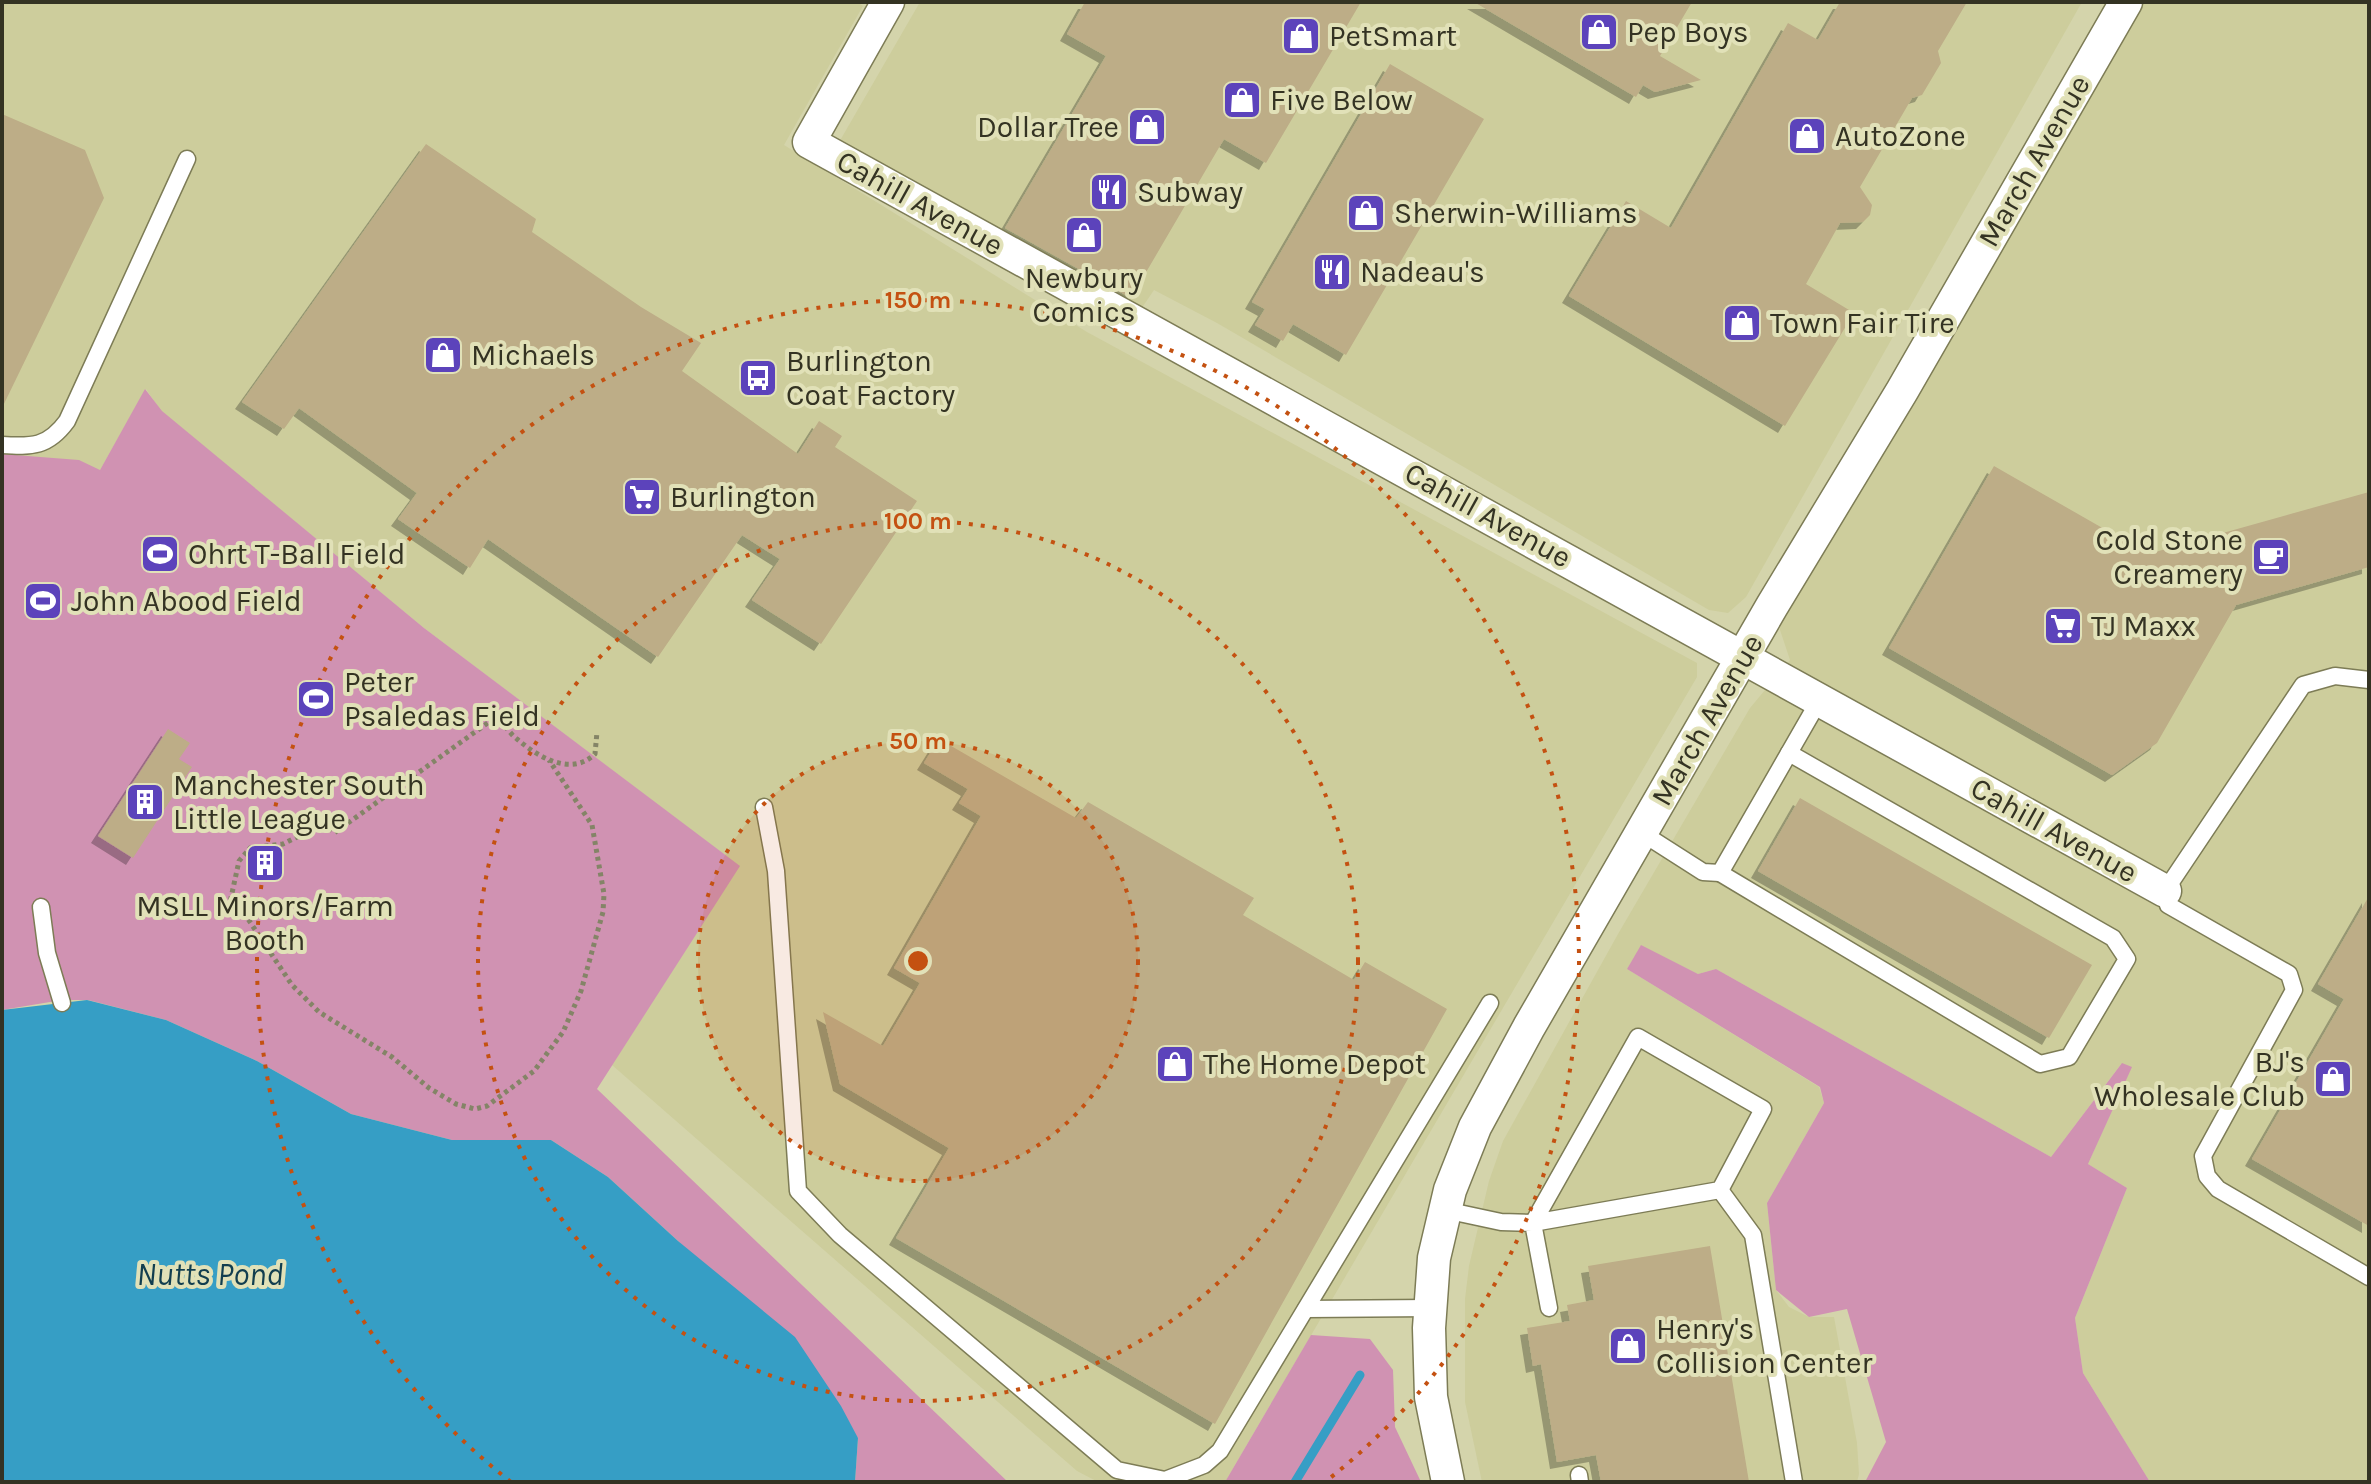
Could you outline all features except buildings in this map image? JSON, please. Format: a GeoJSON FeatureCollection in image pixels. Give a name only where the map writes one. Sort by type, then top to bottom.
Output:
{"type":"FeatureCollection","features":[{"type":"Feature","properties":{"kind":"street","name":"Cahill Avenue"},"geometry":{"type":"LineString","coordinates":[[888,2],[809,142],[2165,891]]}},
{"type":"Feature","properties":{"kind":"street","name":"March Avenue"},"geometry":{"type":"LineString","coordinates":[[1448,1482],[1431,1397],[1434,1258],[1450,1190],[1475,1127],[1529,1027],[1745,657],[1779,593],[1902,391],[2126,2]]}},
{"type":"Feature","properties":{"kind":"lane"},"geometry":{"type":"LineString","coordinates":[[2,445],[31,447],[56,436],[67,421],[187,159]]}},
{"type":"Feature","properties":{"kind":"lane"},"geometry":{"type":"LineString","coordinates":[[2369,680],[2335,676],[2303,685],[2165,891],[2168,905],[2289,974],[2294,990],[2203,1156],[2207,1176],[2218,1189],[2369,1277]]}},
{"type":"Feature","properties":{"kind":"lane"},"geometry":{"type":"LineString","coordinates":[[1720,873],[1820,699]]}},
{"type":"Feature","properties":{"kind":"lane"},"geometry":{"type":"LineString","coordinates":[[1642,833],[1703,872],[1720,873],[2040,1064],[2069,1057],[2127,959],[2113,938],[1789,753]]}},
{"type":"Feature","properties":{"kind":"lane"},"geometry":{"type":"LineString","coordinates":[[764,807],[776,871],[798,1191],[840,1235],[1117,1470],[1165,1480],[1204,1465],[1220,1451],[1490,1003]]}},
{"type":"Feature","properties":{"kind":"lane"},"geometry":{"type":"LineString","coordinates":[[41,907],[47,953],[62,1003]]}},
{"type":"Feature","properties":{"kind":"lane"},"geometry":{"type":"LineString","coordinates":[[1549,1308],[1533,1223],[1638,1037],[1763,1109],[1720,1190]]}},
{"type":"Feature","properties":{"kind":"lane"},"geometry":{"type":"LineString","coordinates":[[1445,1210],[1501,1222],[1533,1223],[1720,1190]]}},
{"type":"Feature","properties":{"kind":"lane"},"geometry":{"type":"LineString","coordinates":[[1720,1190],[1753,1235],[1794,1482]]}},
{"type":"Feature","properties":{"kind":"lane"},"geometry":{"type":"LineString","coordinates":[[1306,1309],[1431,1308]]}},
{"type":"Feature","properties":{"kind":"path"},"geometry":{"type":"LineString","coordinates":[[227,916],[239,861],[250,848],[283,844],[325,823],[334,833],[489,722],[500,721],[515,738],[549,760],[577,765],[595,754],[597,732]]}},
{"type":"Feature","properties":{"kind":"path"},"geometry":{"type":"LineString","coordinates":[[244,913],[292,985],[319,1012],[392,1057],[429,1088],[456,1104],[475,1109],[487,1106],[534,1071],[563,1032],[581,991],[603,912],[604,894],[592,825],[549,760]]}},
{"type":"Feature","properties":{"kind":"shaded area"},"geometry":{"type":"Polygon","coordinates":[[[2,2],[857,2],[863,6],[784,145],[1087,332],[1697,663],[1697,677],[1225,1482],[1098,1482],[1077,1471],[612,1065],[739,866],[424,628],[161,411],[146,389],[100,470],[2,454],[2,2]]]}},
{"type":"Feature","properties":{"kind":"shaded area"},"geometry":{"type":"Polygon","coordinates":[[[920,2],[2082,2],[1746,597],[1728,613],[1709,610],[1217,323],[1154,290],[1139,312],[838,144],[920,2]]]}},
{"type":"Feature","properties":{"kind":"shaded area"},"geometry":{"type":"Polygon","coordinates":[[[2126,2],[2369,2],[2369,1482],[2150,1482],[2083,1373],[2075,1318],[2127,1188],[2088,1164],[2131,1067],[2121,1064],[2051,1157],[1716,969],[1698,974],[1641,946],[1627,969],[1819,1087],[1824,1103],[1767,1203],[1776,1290],[1789,1307],[1809,1317],[1834,1317],[1857,1443],[1857,1482],[1482,1482],[1465,1402],[1465,1299],[1469,1266],[1489,1181],[1503,1141],[1618,934],[1750,708],[1790,660],[1772,606],[2126,2]]]}},
{"type":"Feature","properties":{"kind":"shaded area"},"geometry":{"type":"Polygon","coordinates":[[[145,389],[162,411],[424,628],[740,866],[597,1089],[1008,1482],[855,1482],[858,1438],[678,1241],[608,1177],[551,1140],[452,1140],[351,1114],[257,1061],[166,1020],[88,1000],[62,1000],[2,1010],[2,454],[79,460],[100,470],[145,389]]]}},
{"type":"Feature","properties":{"kind":"shaded area"},"geometry":{"type":"Polygon","coordinates":[[[1641,945],[1698,974],[1716,969],[2051,1157],[2122,1063],[2132,1067],[2088,1164],[2127,1188],[2075,1318],[2083,1373],[2150,1482],[1865,1482],[1886,1442],[1847,1309],[1809,1317],[1776,1290],[1767,1203],[1824,1103],[1820,1087],[1627,969],[1641,945]]]}},
{"type":"Feature","properties":{"kind":"shaded area"},"geometry":{"type":"Polygon","coordinates":[[[1311,1335],[1370,1339],[1393,1370],[1395,1427],[1421,1482],[1225,1482],[1311,1335]]]}},
{"type":"Feature","properties":{"kind":"water","name":"Nutts Pond"},"geometry":{"type":"Polygon","coordinates":[[[87,1000],[166,1020],[257,1061],[351,1114],[452,1140],[551,1140],[608,1177],[678,1241],[795,1337],[841,1406],[858,1438],[855,1482],[2,1482],[2,1010],[87,1000]]]}},
{"type":"Feature","properties":{"kind":"waterway"},"geometry":{"type":"LineString","coordinates":[[1295,1482],[1360,1375]]}},
{"type":"Feature","properties":{"kind":"place","name":"Pep Boys"},"geometry":{"type":"Point","coordinates":[1599,32]}},
{"type":"Feature","properties":{"kind":"place","name":"PetSmart"},"geometry":{"type":"Point","coordinates":[1301,36]}},
{"type":"Feature","properties":{"kind":"place","name":"Five Below"},"geometry":{"type":"Point","coordinates":[1242,100]}},
{"type":"Feature","properties":{"kind":"place","name":"Dollar Tree"},"geometry":{"type":"Point","coordinates":[1147,127]}},
{"type":"Feature","properties":{"kind":"place","name":"AutoZone"},"geometry":{"type":"Point","coordinates":[1807,136]}},
{"type":"Feature","properties":{"kind":"place","name":"Subway"},"geometry":{"type":"Point","coordinates":[1109,192]}},
{"type":"Feature","properties":{"kind":"place","name":"Sherwin-Williams"},"geometry":{"type":"Point","coordinates":[1366,213]}},
{"type":"Feature","properties":{"kind":"place","name":"Newbury Comics"},"geometry":{"type":"Point","coordinates":[1084,235]}},
{"type":"Feature","properties":{"kind":"place","name":"Nadeau's"},"geometry":{"type":"Point","coordinates":[1332,272]}},
{"type":"Feature","properties":{"kind":"place","name":"Town Fair Tire"},"geometry":{"type":"Point","coordinates":[1742,323]}},
{"type":"Feature","properties":{"kind":"place","name":"Michaels"},"geometry":{"type":"Point","coordinates":[443,355]}},
{"type":"Feature","properties":{"kind":"place","name":"Burlington Coat Factory"},"geometry":{"type":"Point","coordinates":[758,378]}},
{"type":"Feature","properties":{"kind":"place","name":"Burlington"},"geometry":{"type":"Point","coordinates":[642,497]}},
{"type":"Feature","properties":{"kind":"place","name":"Ohrt T-Ball Field"},"geometry":{"type":"Point","coordinates":[160,554]}},
{"type":"Feature","properties":{"kind":"place","name":"Cold Stone Creamery"},"geometry":{"type":"Point","coordinates":[2271,557]}},
{"type":"Feature","properties":{"kind":"place","name":"John Abood Field"},"geometry":{"type":"Point","coordinates":[43,601]}},
{"type":"Feature","properties":{"kind":"place","name":"TJ Maxx"},"geometry":{"type":"Point","coordinates":[2063,626]}},
{"type":"Feature","properties":{"kind":"place","name":"Peter Psaledas Field"},"geometry":{"type":"Point","coordinates":[316,699]}},
{"type":"Feature","properties":{"kind":"place","name":"Manchester South Little League"},"geometry":{"type":"Point","coordinates":[145,802]}},
{"type":"Feature","properties":{"kind":"place","name":"MSLL Minors/Farm Booth"},"geometry":{"type":"Point","coordinates":[265,863]}},
{"type":"Feature","properties":{"kind":"place","name":"The Home Depot"},"geometry":{"type":"Point","coordinates":[1175,1064]}},
{"type":"Feature","properties":{"kind":"place","name":"BJ's Wholesale Club"},"geometry":{"type":"Point","coordinates":[2333,1079]}},
{"type":"Feature","properties":{"kind":"place","name":"Henry's Collision Center"},"geometry":{"type":"Point","coordinates":[1628,1346]}}]}
